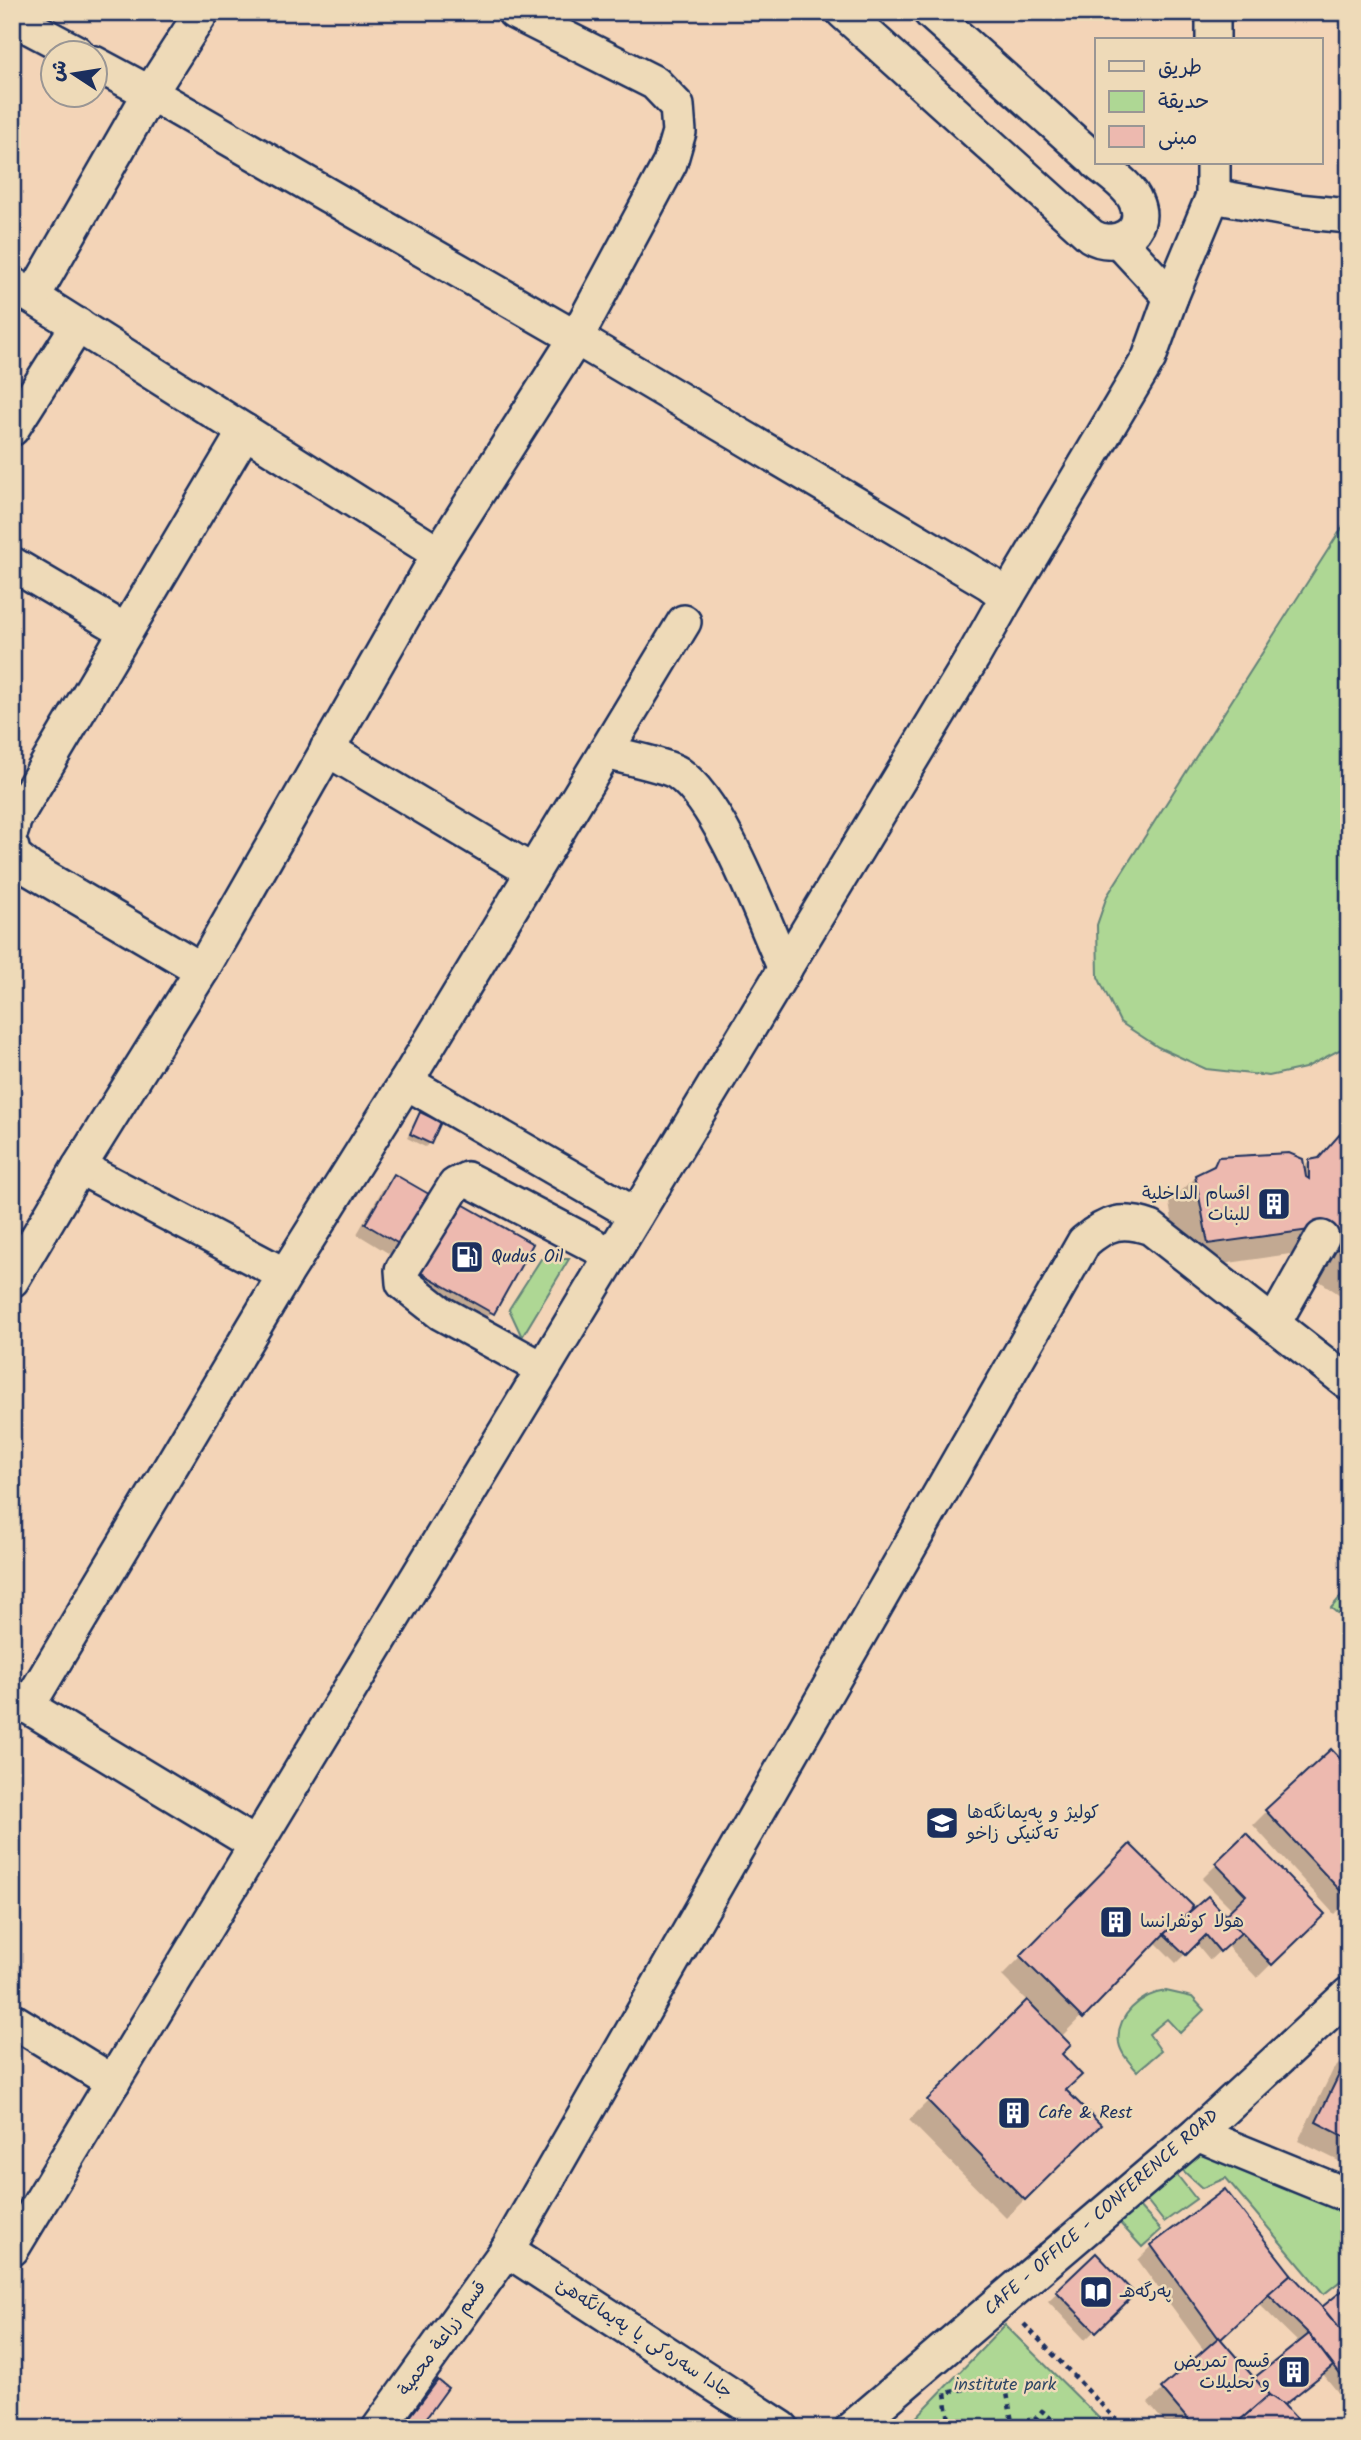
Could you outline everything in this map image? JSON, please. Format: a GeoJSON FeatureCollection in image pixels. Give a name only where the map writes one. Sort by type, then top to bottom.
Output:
{"type":"FeatureCollection","features":[{"type":"Feature","properties":{"kind":"street"},"geometry":{"type":"LineString","coordinates":[[202,12],[22,290],[439,554]]}},
{"type":"Feature","properties":{"kind":"street"},"geometry":{"type":"LineString","coordinates":[[12,1280],[202,970],[439,554],[576,338],[670,163],[679,132],[677,106],[655,83],[514,12]]}},
{"type":"Feature","properties":{"kind":"street"},"geometry":{"type":"LineString","coordinates":[[843,12],[1091,236],[1109,243],[1128,236],[1134,229],[1138,220],[1136,201],[1099,164]]}},
{"type":"Feature","properties":{"kind":"street"},"geometry":{"type":"LineString","coordinates":[[930,12],[1095,160]]}},
{"type":"Feature","properties":{"kind":"street"},"geometry":{"type":"LineString","coordinates":[[1213,12],[1213,38]]}},
{"type":"Feature","properties":{"kind":"street"},"geometry":{"type":"LineString","coordinates":[[12,18],[50,38]]}},
{"type":"Feature","properties":{"kind":"street"},"geometry":{"type":"LineString","coordinates":[[108,70],[576,338],[989,583],[1007,597]]}},
{"type":"Feature","properties":{"kind":"street"},"geometry":{"type":"LineString","coordinates":[[12,2249],[973,657],[1149,358],[1213,196],[1213,164]]}},
{"type":"Feature","properties":{"kind":"street"},"geometry":{"type":"LineString","coordinates":[[1213,196],[1297,211],[1349,216]]}},
{"type":"Feature","properties":{"kind":"street"},"geometry":{"type":"LineString","coordinates":[[1119,241],[1171,297]]}},
{"type":"Feature","properties":{"kind":"street"},"geometry":{"type":"LineString","coordinates":[[12,429],[78,325]]}},
{"type":"Feature","properties":{"kind":"street"},"geometry":{"type":"LineString","coordinates":[[12,829],[14,820],[245,431]]}},
{"type":"Feature","properties":{"kind":"street"},"geometry":{"type":"LineString","coordinates":[[12,564],[126,631]]}},
{"type":"Feature","properties":{"kind":"street"},"geometry":{"type":"LineString","coordinates":[[256,1844],[20,1702],[406,1082],[684,622]]}},
{"type":"Feature","properties":{"kind":"street"},"geometry":{"type":"LineString","coordinates":[[327,749],[533,872]]}},
{"type":"Feature","properties":{"kind":"street"},"geometry":{"type":"LineString","coordinates":[[606,752],[676,771],[705,801],[734,855],[785,969]]}},
{"type":"Feature","properties":{"kind":"street"},"geometry":{"type":"LineString","coordinates":[[12,848],[13,855],[30,869],[202,970]]}},
{"type":"Feature","properties":{"kind":"street"},"geometry":{"type":"LineString","coordinates":[[406,1082],[636,1215]]}},
{"type":"Feature","properties":{"kind":"street"},"geometry":{"type":"LineString","coordinates":[[79,1167],[285,1275]]}},
{"type":"Feature","properties":{"kind":"street"},"geometry":{"type":"LineString","coordinates":[[543,1369],[441,1313],[403,1283],[402,1270],[455,1185],[467,1179],[611,1255]]}},
{"type":"Feature","properties":{"kind":"street","name":"قسم زراعة محمية"},"geometry":{"type":"LineString","coordinates":[[379,2428],[507,2250],[1084,1242],[1098,1230],[1115,1223],[1133,1222],[1151,1228],[1349,1383]]}},
{"type":"Feature","properties":{"kind":"street"},"geometry":{"type":"LineString","coordinates":[[1274,1323],[1322,1238]]}},
{"type":"Feature","properties":{"kind":"street","name":"CAFE - OFFICE - CONFERENCE ROAD"},"geometry":{"type":"LineString","coordinates":[[852,2428],[1197,2134],[1349,1994]]}},
{"type":"Feature","properties":{"kind":"street"},"geometry":{"type":"LineString","coordinates":[[12,2020],[113,2082]]}},
{"type":"Feature","properties":{"kind":"street"},"geometry":{"type":"LineString","coordinates":[[1197,2134],[1349,2196]]}},
{"type":"Feature","properties":{"kind":"street","name":"جادا سه‌ره‌كى يا په‌يمانگه‌هێ"},"geometry":{"type":"LineString","coordinates":[[507,2250],[782,2428]]}},
{"type":"Feature","properties":{"kind":"path"},"geometry":{"type":"LineString","coordinates":[[1023,2322],[1124,2428]]}},
{"type":"Feature","properties":{"kind":"path"},"geometry":{"type":"LineString","coordinates":[[950,2428],[945,2393],[1005,2381],[1013,2428]]}},
{"type":"Feature","properties":{"kind":"path"},"geometry":{"type":"LineString","coordinates":[[1028,2428],[1042,2411],[1063,2428]]}},
{"type":"Feature","properties":{"kind":"green space"},"geometry":{"type":"Polygon","coordinates":[[[1349,517],[1349,1045],[1305,1068],[1269,1076],[1206,1069],[1158,1047],[1120,1022],[1098,977],[1097,925],[1107,896],[1349,517]]]}},
{"type":"Feature","properties":{"kind":"green space"},"geometry":{"type":"Polygon","coordinates":[[[541,1259],[569,1259],[522,1337],[509,1309],[541,1259]]]}},
{"type":"Feature","properties":{"kind":"green space"},"geometry":{"type":"Polygon","coordinates":[[[1349,1587],[1349,1623],[1331,1608],[1349,1587]]]}},
{"type":"Feature","properties":{"kind":"green space"},"geometry":{"type":"Polygon","coordinates":[[[1166,1991],[1192,1997],[1204,2010],[1180,2033],[1167,2019],[1149,2034],[1161,2051],[1137,2071],[1120,2047],[1121,2024],[1139,2002],[1166,1991]]]}},
{"type":"Feature","properties":{"kind":"green space"},"geometry":{"type":"Polygon","coordinates":[[[1203,2144],[1349,2214],[1349,2274],[1324,2294],[1226,2178],[1202,2188],[1178,2166],[1203,2144]]]}},
{"type":"Feature","properties":{"kind":"green space"},"geometry":{"type":"Polygon","coordinates":[[[1174,2171],[1196,2199],[1164,2222],[1146,2199],[1174,2171]]]}},
{"type":"Feature","properties":{"kind":"green space"},"geometry":{"type":"Polygon","coordinates":[[[1137,2204],[1161,2230],[1142,2247],[1118,2221],[1137,2204]]]}},
{"type":"Feature","properties":{"kind":"green space","name":"institute park"},"geometry":{"type":"Polygon","coordinates":[[[1005,2325],[1109,2428],[906,2428],[1005,2325]]]}},
{"type":"Feature","properties":{"kind":"building"},"geometry":{"type":"Polygon","coordinates":[[[420,1112],[441,1122],[431,1144],[410,1134],[420,1112]]]}},
{"type":"Feature","properties":{"kind":"building","name":"اقسام الداخلیة للبنات"},"geometry":{"type":"Polygon","coordinates":[[[1347,1126],[1349,1257],[1322,1238],[1317,1229],[1208,1244],[1195,1175],[1214,1166],[1218,1157],[1289,1153],[1303,1159],[1306,1177],[1309,1179],[1309,1160],[1319,1158],[1347,1126]]]}},
{"type":"Feature","properties":{"kind":"building"},"geometry":{"type":"Polygon","coordinates":[[[394,1174],[434,1197],[404,1247],[365,1224],[394,1174]]]}},
{"type":"Feature","properties":{"kind":"building"},"geometry":{"type":"Polygon","coordinates":[[[457,1201],[533,1244],[494,1314],[418,1271],[457,1201]]]}},
{"type":"Feature","properties":{"kind":"building"},"geometry":{"type":"Polygon","coordinates":[[[1331,1749],[1349,1768],[1349,1900],[1265,1810],[1331,1749]]]}},
{"type":"Feature","properties":{"kind":"building"},"geometry":{"type":"Polygon","coordinates":[[[1246,1833],[1325,1914],[1272,1965],[1225,1915],[1246,1895],[1215,1863],[1246,1833]]]}},
{"type":"Feature","properties":{"kind":"building","name":"هولا كونفرانسا"},"geometry":{"type":"Polygon","coordinates":[[[1130,1844],[1193,1906],[1083,2019],[1020,1956],[1130,1844]]]}},
{"type":"Feature","properties":{"kind":"building"},"geometry":{"type":"Polygon","coordinates":[[[1208,1896],[1241,1933],[1220,1952],[1206,1935],[1186,1955],[1164,1934],[1208,1896]]]}},
{"type":"Feature","properties":{"kind":"building","name":"Cafe & Rest"},"geometry":{"type":"Polygon","coordinates":[[[1027,2000],[1071,2045],[1062,2054],[1082,2075],[1066,2090],[1101,2125],[1025,2200],[927,2100],[1027,2000]]]}},
{"type":"Feature","properties":{"kind":"building"},"geometry":{"type":"Polygon","coordinates":[[[1349,2054],[1349,2139],[1316,2122],[1349,2054]]]}},
{"type":"Feature","properties":{"kind":"building"},"geometry":{"type":"Polygon","coordinates":[[[1225,2189],[1291,2274],[1220,2340],[1151,2245],[1225,2189]]]}},
{"type":"Feature","properties":{"kind":"building","name":"په‌رگه‌هـ"},"geometry":{"type":"Polygon","coordinates":[[[1096,2253],[1135,2294],[1096,2332],[1056,2291],[1096,2253]]]}},
{"type":"Feature","properties":{"kind":"building"},"geometry":{"type":"Polygon","coordinates":[[[1291,2274],[1349,2340],[1349,2386],[1309,2334],[1268,2294],[1291,2274]]]}},
{"type":"Feature","properties":{"kind":"building"},"geometry":{"type":"Polygon","coordinates":[[[1349,2285],[1349,2340],[1322,2307],[1349,2285]]]}},
{"type":"Feature","properties":{"kind":"building","name":"قسم تمریض و تحلیلات"},"geometry":{"type":"Polygon","coordinates":[[[1309,2334],[1333,2366],[1284,2405],[1269,2395],[1254,2378],[1309,2334]]]}},
{"type":"Feature","properties":{"kind":"building"},"geometry":{"type":"Polygon","coordinates":[[[1219,2337],[1269,2395],[1231,2428],[1195,2428],[1161,2388],[1219,2337]]]}},
{"type":"Feature","properties":{"kind":"building"},"geometry":{"type":"Polygon","coordinates":[[[438,2380],[448,2388],[419,2428],[405,2428],[403,2426],[438,2380]]]}},
{"type":"Feature","properties":{"kind":"building"},"geometry":{"type":"Polygon","coordinates":[[[1269,2395],[1284,2405],[1305,2428],[1231,2428],[1269,2395]]]}},
{"type":"Feature","properties":{"kind":"place","name":"اقسام الداخلیة للبنات"},"geometry":{"type":"Point","coordinates":[1274,1204]}},
{"type":"Feature","properties":{"kind":"place","name":"Qudus Oil"},"geometry":{"type":"Point","coordinates":[467,1257]}},
{"type":"Feature","properties":{"kind":"place","name":"كوليژ و په‌يمانگه‌ها ته‌كنيكى زاخو"},"geometry":{"type":"Point","coordinates":[942,1823]}},
{"type":"Feature","properties":{"kind":"place","name":"هولا كونفرانسا"},"geometry":{"type":"Point","coordinates":[1116,1922]}},
{"type":"Feature","properties":{"kind":"place","name":"Cafe & Rest"},"geometry":{"type":"Point","coordinates":[1014,2113]}},
{"type":"Feature","properties":{"kind":"place","name":"په‌رگه‌هـ"},"geometry":{"type":"Point","coordinates":[1096,2292]}},
{"type":"Feature","properties":{"kind":"place","name":"قسم تمریض و تحلیلات"},"geometry":{"type":"Point","coordinates":[1294,2372]}}]}
